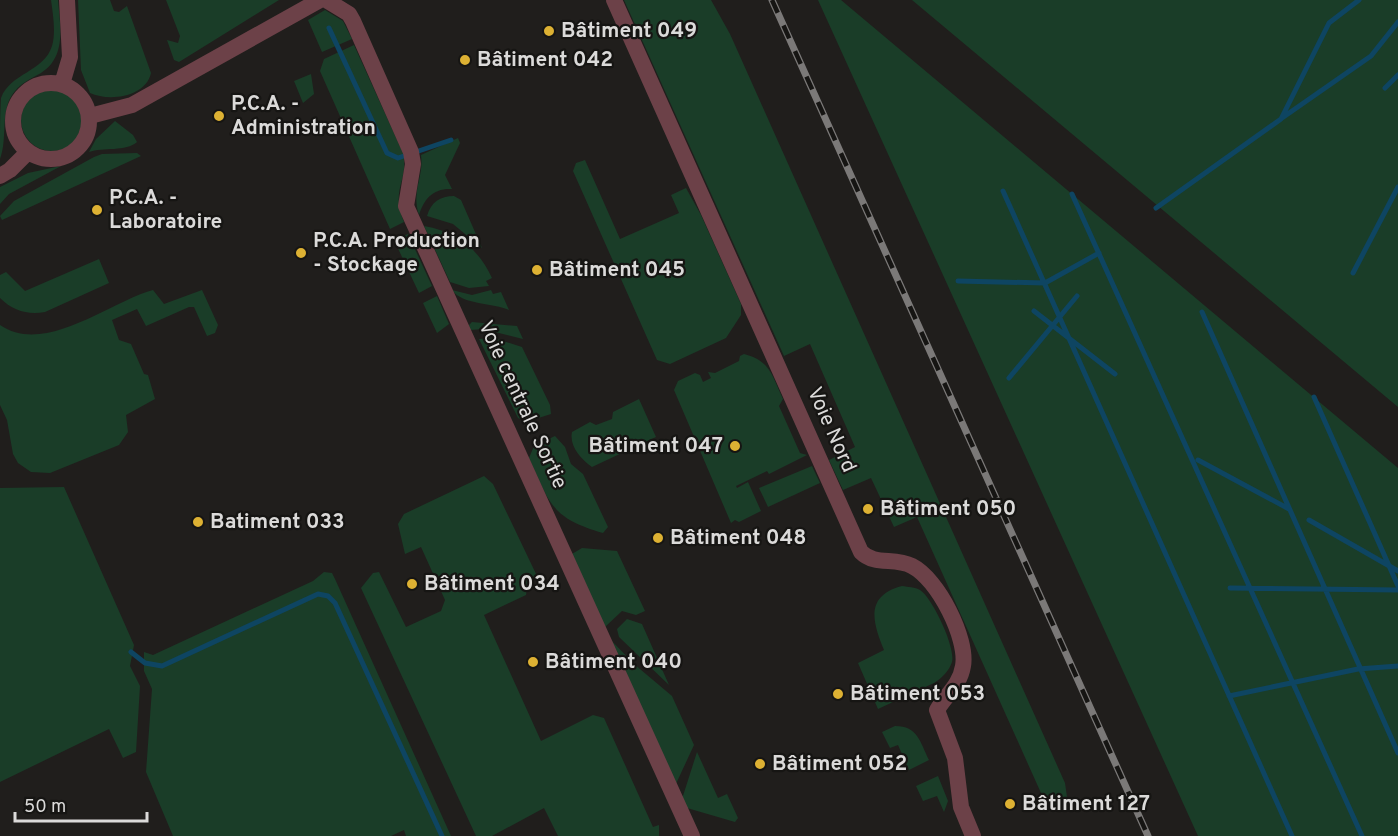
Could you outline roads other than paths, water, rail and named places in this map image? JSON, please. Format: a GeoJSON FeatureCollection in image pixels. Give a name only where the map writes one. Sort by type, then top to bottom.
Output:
{"type":"FeatureCollection","features":[{"type":"Feature","properties":{"kind":"street"},"geometry":{"type":"LineString","coordinates":[[62,84],[70,57],[67,0]]}},
{"type":"Feature","properties":{"kind":"street"},"geometry":{"type":"LineString","coordinates":[[90,116],[132,105],[320,0]]}},
{"type":"Feature","properties":{"kind":"street","name":"Voie centrale Sortie"},"geometry":{"type":"LineString","coordinates":[[327,0],[349,14],[353,21],[412,155],[406,206],[692,836]]}},
{"type":"Feature","properties":{"kind":"street","name":"Voie Nord"},"geometry":{"type":"LineString","coordinates":[[614,0],[861,552],[871,560],[902,562],[915,567],[939,593],[958,632],[963,646],[963,665],[959,679],[937,710],[955,758],[961,807],[973,836]]}},
{"type":"Feature","properties":{"kind":"street"},"geometry":{"type":"LineString","coordinates":[[43,83],[62,84],[81,97],[90,116],[86,136],[74,151],[51,160],[28,152],[16,136],[13,127],[15,108],[19,99],[34,86],[43,83]]}},
{"type":"Feature","properties":{"kind":"street"},"geometry":{"type":"LineString","coordinates":[[0,176],[10,170],[28,152]]}},
{"type":"Feature","properties":{"kind":"waterway"},"geometry":{"type":"LineString","coordinates":[[1156,208],[1281,119],[1329,23],[1359,0]]}},
{"type":"Feature","properties":{"kind":"waterway"},"geometry":{"type":"LineString","coordinates":[[1282,118],[1371,56],[1398,22]]}},
{"type":"Feature","properties":{"kind":"waterway"},"geometry":{"type":"LineString","coordinates":[[329,28],[387,153],[398,158],[451,140]]}},
{"type":"Feature","properties":{"kind":"waterway"},"geometry":{"type":"LineString","coordinates":[[1385,88],[1398,75]]}},
{"type":"Feature","properties":{"kind":"waterway"},"geometry":{"type":"LineString","coordinates":[[1353,273],[1398,187]]}},
{"type":"Feature","properties":{"kind":"waterway"},"geometry":{"type":"LineString","coordinates":[[1003,191],[1292,836]]}},
{"type":"Feature","properties":{"kind":"waterway"},"geometry":{"type":"LineString","coordinates":[[1072,194],[1362,836]]}},
{"type":"Feature","properties":{"kind":"waterway"},"geometry":{"type":"LineString","coordinates":[[958,281],[1045,283],[1099,253]]}},
{"type":"Feature","properties":{"kind":"waterway"},"geometry":{"type":"LineString","coordinates":[[1009,378],[1077,296]]}},
{"type":"Feature","properties":{"kind":"waterway"},"geometry":{"type":"LineString","coordinates":[[1034,311],[1115,374]]}},
{"type":"Feature","properties":{"kind":"waterway"},"geometry":{"type":"LineString","coordinates":[[1202,312],[1398,753]]}},
{"type":"Feature","properties":{"kind":"waterway"},"geometry":{"type":"LineString","coordinates":[[1314,397],[1398,586]]}},
{"type":"Feature","properties":{"kind":"waterway"},"geometry":{"type":"LineString","coordinates":[[1198,460],[1289,509]]}},
{"type":"Feature","properties":{"kind":"waterway"},"geometry":{"type":"LineString","coordinates":[[1309,520],[1398,571]]}},
{"type":"Feature","properties":{"kind":"waterway"},"geometry":{"type":"LineString","coordinates":[[1230,588],[1398,590]]}},
{"type":"Feature","properties":{"kind":"waterway"},"geometry":{"type":"LineString","coordinates":[[131,652],[145,663],[162,666],[318,594],[328,596],[335,603],[442,836]]}},
{"type":"Feature","properties":{"kind":"waterway"},"geometry":{"type":"LineString","coordinates":[[1229,696],[1358,669],[1398,666]]}},
{"type":"Feature","properties":{"kind":"railway"},"geometry":{"type":"LineString","coordinates":[[772,0],[1148,836]]}},
{"type":"Feature","properties":{"kind":"place","name":"Bâtiment 049"},"geometry":{"type":"Point","coordinates":[549,31]}},
{"type":"Feature","properties":{"kind":"place","name":"Bâtiment 042"},"geometry":{"type":"Point","coordinates":[465,60]}},
{"type":"Feature","properties":{"kind":"place","name":"P.C.A. - Administration"},"geometry":{"type":"Point","coordinates":[219,116]}},
{"type":"Feature","properties":{"kind":"place","name":"P.C.A. - Laboratoire"},"geometry":{"type":"Point","coordinates":[97,210]}},
{"type":"Feature","properties":{"kind":"place","name":"P.C.A. Production - Stockage"},"geometry":{"type":"Point","coordinates":[301,253]}},
{"type":"Feature","properties":{"kind":"place","name":"Bâtiment 045"},"geometry":{"type":"Point","coordinates":[537,270]}},
{"type":"Feature","properties":{"kind":"place","name":"Bâtiment 047"},"geometry":{"type":"Point","coordinates":[735,446]}},
{"type":"Feature","properties":{"kind":"place","name":"Bâtiment 050"},"geometry":{"type":"Point","coordinates":[868,509]}},
{"type":"Feature","properties":{"kind":"place","name":"Batiment 033"},"geometry":{"type":"Point","coordinates":[198,522]}},
{"type":"Feature","properties":{"kind":"place","name":"Bâtiment 048"},"geometry":{"type":"Point","coordinates":[658,538]}},
{"type":"Feature","properties":{"kind":"place","name":"Bâtiment 034"},"geometry":{"type":"Point","coordinates":[412,584]}},
{"type":"Feature","properties":{"kind":"place","name":"Bâtiment 040"},"geometry":{"type":"Point","coordinates":[533,662]}},
{"type":"Feature","properties":{"kind":"place","name":"Bâtiment 053"},"geometry":{"type":"Point","coordinates":[838,694]}},
{"type":"Feature","properties":{"kind":"place","name":"Bâtiment 052"},"geometry":{"type":"Point","coordinates":[760,764]}},
{"type":"Feature","properties":{"kind":"place","name":"Bâtiment 127"},"geometry":{"type":"Point","coordinates":[1010,804]}}]}
